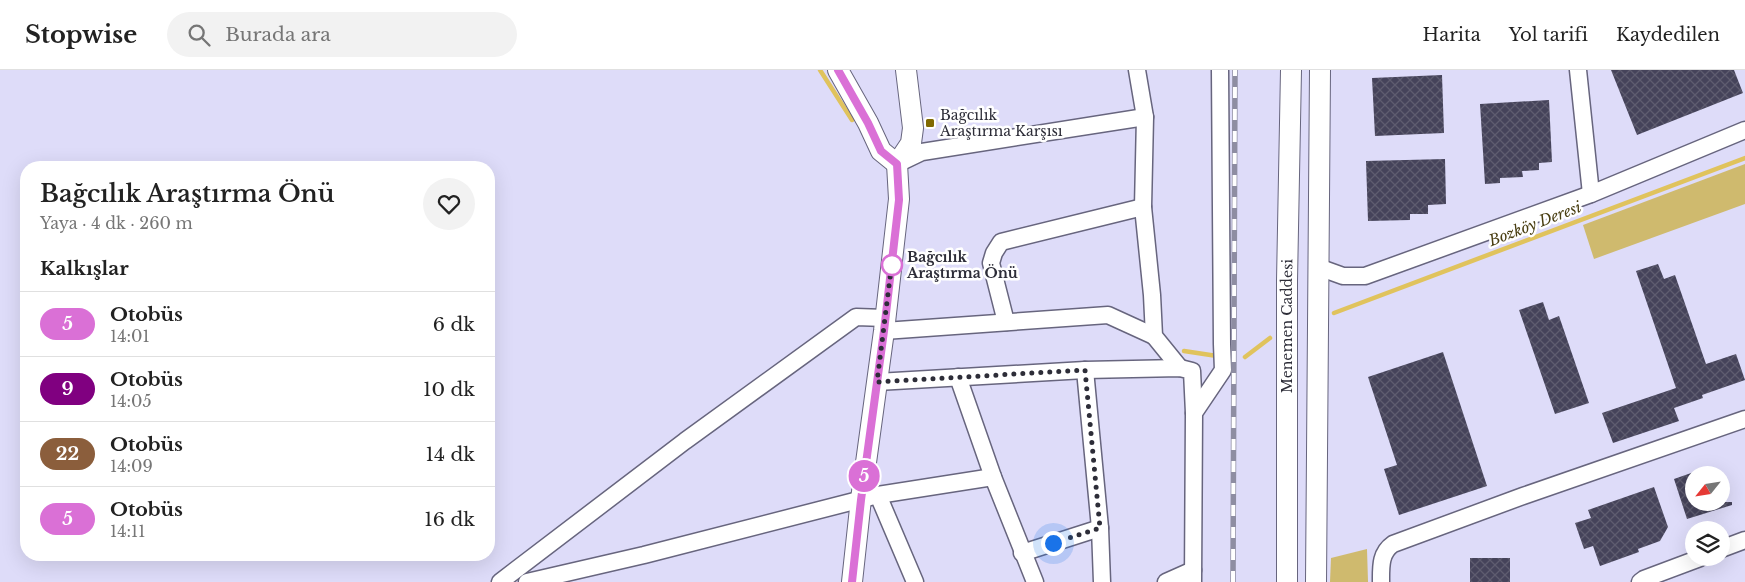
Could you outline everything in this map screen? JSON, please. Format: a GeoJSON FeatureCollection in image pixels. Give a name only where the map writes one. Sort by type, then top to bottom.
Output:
{"type":"FeatureCollection","features":[{"type":"Feature","properties":{"kind":"main road"},"geometry":{"type":"LineString","coordinates":[[838,70],[868,123],[881,151],[897,164]]}},
{"type":"Feature","properties":{"kind":"main road"},"geometry":{"type":"LineString","coordinates":[[852,582],[869,497],[877,382],[899,200],[897,164],[911,143],[913,128],[906,70]]}},
{"type":"Feature","properties":{"kind":"main road","name":"Menemen Caddesi"},"geometry":{"type":"LineString","coordinates":[[1287,582],[1287,281],[1291,70]]}},
{"type":"Feature","properties":{"kind":"main road"},"geometry":{"type":"LineString","coordinates":[[1316,582],[1320,70]]}},
{"type":"Feature","properties":{"kind":"street"},"geometry":{"type":"LineString","coordinates":[[1137,70],[1145,117],[1143,207],[1154,336]]}},
{"type":"Feature","properties":{"kind":"street"},"geometry":{"type":"LineString","coordinates":[[1194,413],[1223,370],[1220,70]]}},
{"type":"Feature","properties":{"kind":"street"},"geometry":{"type":"LineString","coordinates":[[1578,70],[1591,194]]}},
{"type":"Feature","properties":{"kind":"street"},"geometry":{"type":"LineString","coordinates":[[897,164],[922,152],[1145,117]]}},
{"type":"Feature","properties":{"kind":"street"},"geometry":{"type":"LineString","coordinates":[[1318,267],[1343,276],[1365,276],[1591,194],[1745,130]]}},
{"type":"Feature","properties":{"kind":"street"},"geometry":{"type":"LineString","coordinates":[[1006,322],[991,263],[994,253],[1001,242],[1143,207]]}},
{"type":"Feature","properties":{"kind":"street"},"geometry":{"type":"LineString","coordinates":[[500,582],[685,441],[856,317],[884,325],[1006,322],[1108,315],[1154,336],[1186,370],[1194,413],[1193,576],[1166,582]]}},
{"type":"Feature","properties":{"kind":"street"},"geometry":{"type":"LineString","coordinates":[[877,382],[1085,370],[1223,370]]}},
{"type":"Feature","properties":{"kind":"street"},"geometry":{"type":"LineString","coordinates":[[1085,370],[1100,528],[1102,582]]}},
{"type":"Feature","properties":{"kind":"street"},"geometry":{"type":"LineString","coordinates":[[958,377],[993,477],[1035,582]]}},
{"type":"Feature","properties":{"kind":"street"},"geometry":{"type":"LineString","coordinates":[[1381,582],[1383,555],[1387,548],[1393,544],[1523,496],[1745,420]]}},
{"type":"Feature","properties":{"kind":"street"},"geometry":{"type":"LineString","coordinates":[[527,582],[565,578],[869,497],[993,477]]}},
{"type":"Feature","properties":{"kind":"street"},"geometry":{"type":"LineString","coordinates":[[869,497],[914,582]]}},
{"type":"Feature","properties":{"kind":"street"},"geometry":{"type":"LineString","coordinates":[[1022,553],[1100,528]]}},
{"type":"Feature","properties":{"kind":"street"},"geometry":{"type":"LineString","coordinates":[[1730,546],[1745,540]]}},
{"type":"Feature","properties":{"kind":"street"},"geometry":{"type":"LineString","coordinates":[[1640,582],[1685,564]]}},
{"type":"Feature","properties":{"kind":"shaded area"},"geometry":{"type":"Polygon","coordinates":[[[1745,164],[1745,204],[1594,259],[1583,225],[1745,164]]]}},
{"type":"Feature","properties":{"kind":"shaded area"},"geometry":{"type":"Polygon","coordinates":[[[1367,549],[1368,582],[1330,582],[1331,558],[1367,549]]]}},
{"type":"Feature","properties":{"kind":"building"},"geometry":{"type":"Polygon","coordinates":[[[1611,70],[1734,70],[1743,93],[1637,135],[1611,70]]]}},
{"type":"Feature","properties":{"kind":"building"},"geometry":{"type":"Polygon","coordinates":[[[1442,75],[1444,133],[1375,136],[1372,78],[1442,75]]]}},
{"type":"Feature","properties":{"kind":"building"},"geometry":{"type":"Polygon","coordinates":[[[1549,100],[1552,162],[1539,163],[1539,170],[1522,171],[1523,177],[1500,178],[1500,183],[1485,184],[1480,104],[1549,100]]]}},
{"type":"Feature","properties":{"kind":"building"},"geometry":{"type":"Polygon","coordinates":[[[1445,159],[1446,204],[1428,205],[1428,214],[1410,214],[1410,220],[1368,221],[1366,161],[1445,159]]]}},
{"type":"Feature","properties":{"kind":"building"},"geometry":{"type":"Polygon","coordinates":[[[1658,264],[1664,279],[1675,275],[1706,364],[1736,354],[1745,380],[1702,395],[1703,398],[1674,408],[1679,421],[1613,443],[1602,413],[1676,388],[1636,271],[1658,264]]]}},
{"type":"Feature","properties":{"kind":"building"},"geometry":{"type":"Polygon","coordinates":[[[1543,302],[1549,320],[1559,316],[1589,403],[1555,414],[1519,310],[1543,302]]]}},
{"type":"Feature","properties":{"kind":"building"},"geometry":{"type":"Polygon","coordinates":[[[1443,352],[1487,486],[1399,515],[1384,469],[1397,465],[1368,377],[1443,352]]]}},
{"type":"Feature","properties":{"kind":"building"},"geometry":{"type":"Polygon","coordinates":[[[1685,475],[1685,511],[1713,511],[1687,519],[1674,479],[1685,475]]]}},
{"type":"Feature","properties":{"kind":"building"},"geometry":{"type":"Polygon","coordinates":[[[1654,487],[1668,527],[1660,541],[1638,549],[1639,552],[1600,566],[1593,546],[1584,549],[1575,523],[1591,518],[1588,510],[1654,487]]]}},
{"type":"Feature","properties":{"kind":"building"},"geometry":{"type":"Polygon","coordinates":[[[1470,558],[1510,558],[1510,582],[1470,582],[1470,558]]]}},
{"type":"Feature","properties":{"kind":"waterway","name":"Bozköy Deresi"},"geometry":{"type":"LineString","coordinates":[[820,70],[852,120]]}},
{"type":"Feature","properties":{"kind":"waterway","name":"Bozköy Deresi"},"geometry":{"type":"LineString","coordinates":[[1334,313],[1745,158]]}},
{"type":"Feature","properties":{"kind":"waterway","name":"Bozköy Deresi"},"geometry":{"type":"LineString","coordinates":[[1245,357],[1270,338]]}},
{"type":"Feature","properties":{"kind":"waterway","name":"Bozköy Deresi"},"geometry":{"type":"LineString","coordinates":[[1184,351],[1217,356]]}},
{"type":"Feature","properties":{"kind":"railway"},"geometry":{"type":"LineString","coordinates":[[1233,582],[1235,70]]}},
{"type":"Feature","properties":{"kind":"bus line","name":"5"},"geometry":{"type":"LineString","coordinates":[[838,70],[868,123],[881,151],[897,164],[899,200],[852,582]]}},
{"type":"Feature","properties":{"kind":"place","name":"Bağcılık Araştırma Karşısı"},"geometry":{"type":"Point","coordinates":[930,123]}},
{"type":"Feature","properties":{"kind":"place","name":"Bağcılık Araştırma Önü"},"geometry":{"type":"Point","coordinates":[892,265]}},
{"type":"Feature","properties":{"kind":"route"},"geometry":{"type":"LineString","coordinates":[[892,265],[892,262],[877,382],[1085,370],[1100,528],[1053,543]]}}]}
